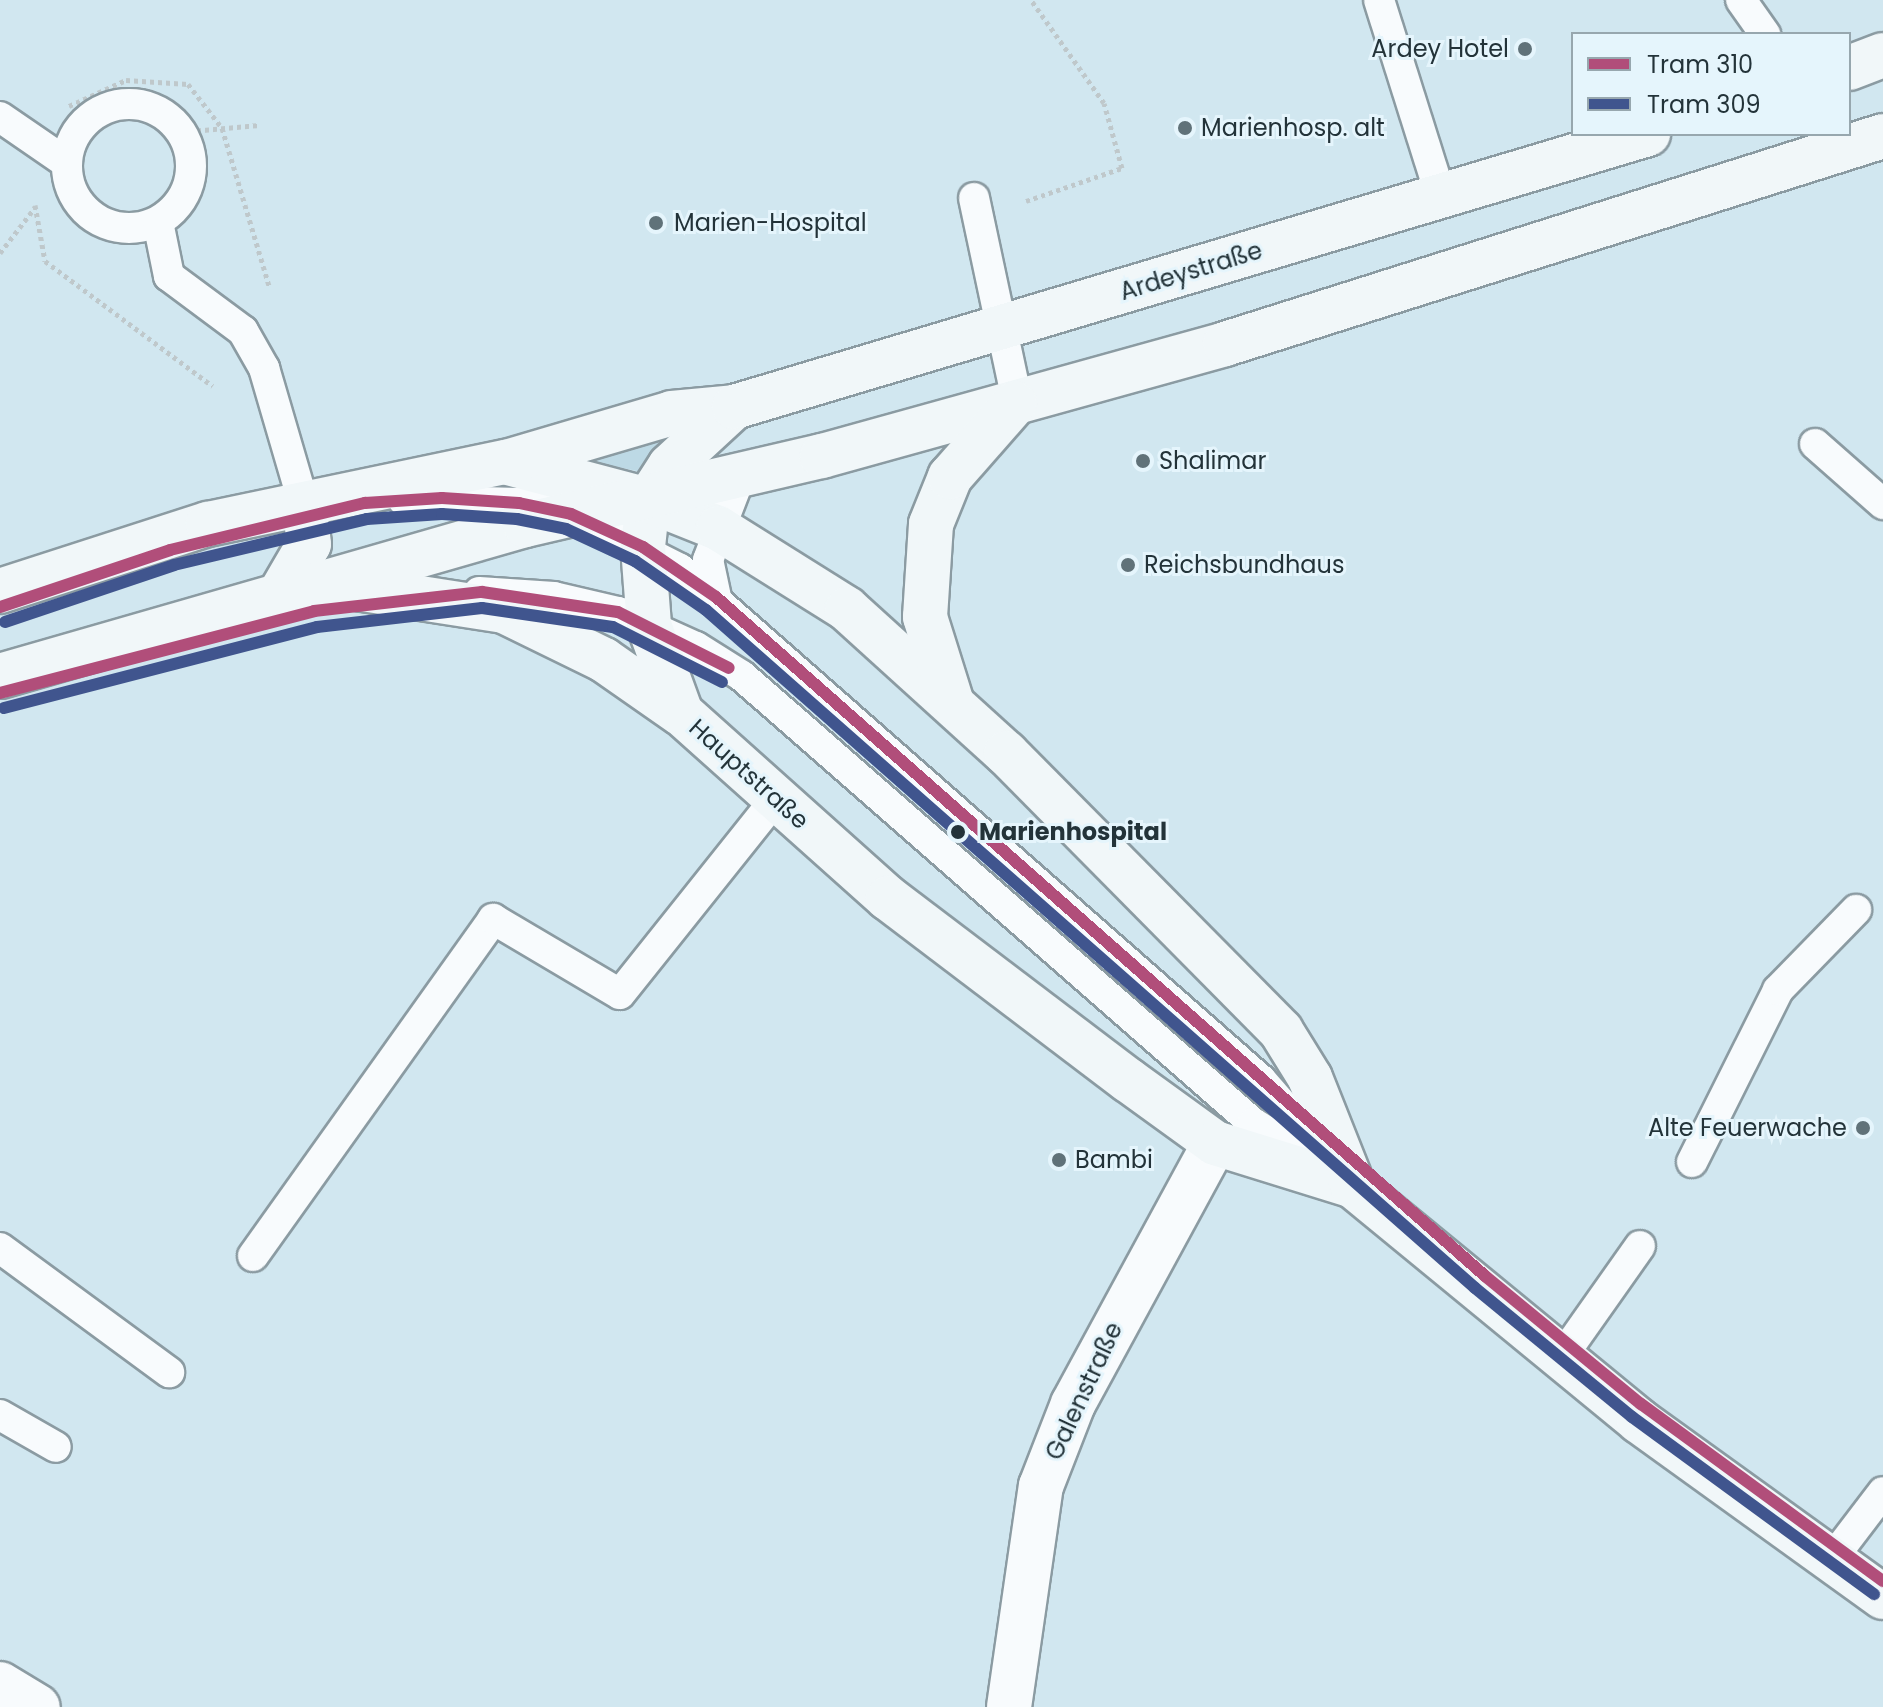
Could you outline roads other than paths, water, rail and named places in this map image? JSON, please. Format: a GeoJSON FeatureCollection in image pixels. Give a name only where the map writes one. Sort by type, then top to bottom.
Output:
{"type":"FeatureCollection","features":[{"type":"Feature","properties":{"kind":"main road"},"geometry":{"type":"LineString","coordinates":[[1851,67],[1883,55]]}},
{"type":"Feature","properties":{"kind":"main road","name":"Ardeystraße"},"geometry":{"type":"LineString","coordinates":[[0,591],[208,524],[506,462],[672,413],[734,407],[1000,329],[1440,193],[1641,136]]}},
{"type":"Feature","properties":{"kind":"main road"},"geometry":{"type":"LineString","coordinates":[[0,676],[278,597],[333,585],[571,514],[648,500],[1225,344],[1883,136]]}},
{"type":"Feature","properties":{"kind":"main road"},"geometry":{"type":"LineString","coordinates":[[955,709],[925,617],[923,568],[931,524],[950,477],[1017,401]]}},
{"type":"Feature","properties":{"kind":"main road","name":"Ardeystraße"},"geometry":{"type":"LineString","coordinates":[[648,500],[670,466],[734,407]]}},
{"type":"Feature","properties":{"kind":"main road"},"geometry":{"type":"LineString","coordinates":[[506,462],[648,500]]}},
{"type":"Feature","properties":{"kind":"main road","name":"Hauptstraße"},"geometry":{"type":"LineString","coordinates":[[1353,1186],[1310,1078],[1281,1031],[1195,938],[955,709],[816,584],[718,528],[648,500],[643,547],[649,625],[681,713],[775,800],[888,898],[1215,1143],[1353,1186],[1561,1358],[1883,1597]]}},
{"type":"Feature","properties":{"kind":"main road"},"geometry":{"type":"LineString","coordinates":[[278,597],[309,544],[304,505]]}},
{"type":"Feature","properties":{"kind":"main road"},"geometry":{"type":"LineString","coordinates":[[333,585],[504,611],[537,624],[681,713]]}},
{"type":"Feature","properties":{"kind":"street","name":"Galenstraße"},"geometry":{"type":"LineString","coordinates":[[1009,1707],[1041,1486],[1073,1404],[1215,1143]]}},
{"type":"Feature","properties":{"kind":"street"},"geometry":{"type":"LineString","coordinates":[[0,1684],[38,1707]]}},
{"type":"Feature","properties":{"kind":"lane"},"geometry":{"type":"LineString","coordinates":[[1379,0],[1440,193]]}},
{"type":"Feature","properties":{"kind":"lane"},"geometry":{"type":"LineString","coordinates":[[1741,0],[1764,32]]}},
{"type":"Feature","properties":{"kind":"lane"},"geometry":{"type":"LineString","coordinates":[[113,106],[151,107],[181,132],[191,172],[186,192],[158,222],[121,229],[88,213],[68,181],[67,163],[80,127],[113,106]]}},
{"type":"Feature","properties":{"kind":"lane"},"geometry":{"type":"LineString","coordinates":[[0,117],[67,163]]}},
{"type":"Feature","properties":{"kind":"lane"},"geometry":{"type":"LineString","coordinates":[[975,208],[1017,401]]}},
{"type":"Feature","properties":{"kind":"lane"},"geometry":{"type":"LineString","coordinates":[[158,222],[169,276],[243,331],[264,368],[304,505],[442,498],[571,514],[643,547],[716,597],[1261,1080],[1353,1186]]}},
{"type":"Feature","properties":{"kind":"lane"},"geometry":{"type":"LineString","coordinates":[[1815,444],[1883,504]]}},
{"type":"Feature","properties":{"kind":"lane"},"geometry":{"type":"LineString","coordinates":[[716,597],[708,560],[741,474]]}},
{"type":"Feature","properties":{"kind":"lane"},"geometry":{"type":"LineString","coordinates":[[409,596],[482,592],[554,597],[649,625],[742,676],[1253,1123],[1353,1186]]}},
{"type":"Feature","properties":{"kind":"lane"},"geometry":{"type":"LineString","coordinates":[[253,1256],[493,919],[620,994],[775,800]]}},
{"type":"Feature","properties":{"kind":"lane"},"geometry":{"type":"LineString","coordinates":[[1692,1162],[1778,990],[1856,910]]}},
{"type":"Feature","properties":{"kind":"lane"},"geometry":{"type":"LineString","coordinates":[[1561,1358],[1640,1246]]}},
{"type":"Feature","properties":{"kind":"lane"},"geometry":{"type":"LineString","coordinates":[[0,1248],[169,1372]]}},
{"type":"Feature","properties":{"kind":"lane"},"geometry":{"type":"LineString","coordinates":[[0,1415],[56,1447]]}},
{"type":"Feature","properties":{"kind":"lane"},"geometry":{"type":"LineString","coordinates":[[1832,1559],[1883,1492]]}},
{"type":"Feature","properties":{"kind":"tram line","name":"310"},"geometry":{"type":"LineString","coordinates":[[0,607],[170,550],[365,503],[442,498],[519,503],[571,514],[643,547],[716,597],[1485,1276],[1641,1404],[1883,1581]]}},
{"type":"Feature","properties":{"kind":"tram line","name":"309"},"geometry":{"type":"LineString","coordinates":[[5,622],[174,565],[367,519],[442,514],[517,519],[566,529],[635,561],[706,610],[1475,1288],[1632,1417],[1874,1594]]}},
{"type":"Feature","properties":{"kind":"tram line","name":"310"},"geometry":{"type":"LineString","coordinates":[[0,693],[314,611],[482,592],[618,612],[729,668]]}},
{"type":"Feature","properties":{"kind":"tram line","name":"309"},"geometry":{"type":"LineString","coordinates":[[4,708],[317,627],[482,608],[613,627],[722,682]]}},
{"type":"Feature","properties":{"kind":"place","name":"Ardey Hotel"},"geometry":{"type":"Point","coordinates":[1525,49]}},
{"type":"Feature","properties":{"kind":"place","name":"Marienhosp. alt"},"geometry":{"type":"Point","coordinates":[1185,128]}},
{"type":"Feature","properties":{"kind":"place","name":"Marien-Hospital"},"geometry":{"type":"Point","coordinates":[656,223]}},
{"type":"Feature","properties":{"kind":"place","name":"Shalimar"},"geometry":{"type":"Point","coordinates":[1143,461]}},
{"type":"Feature","properties":{"kind":"place","name":"Reichsbundhaus"},"geometry":{"type":"Point","coordinates":[1128,565]}},
{"type":"Feature","properties":{"kind":"place","name":"Marienhospital"},"geometry":{"type":"Point","coordinates":[958,832]}},
{"type":"Feature","properties":{"kind":"place","name":"Alte Feuerwache"},"geometry":{"type":"Point","coordinates":[1863,1128]}},
{"type":"Feature","properties":{"kind":"place","name":"Bambi"},"geometry":{"type":"Point","coordinates":[1059,1160]}}]}
